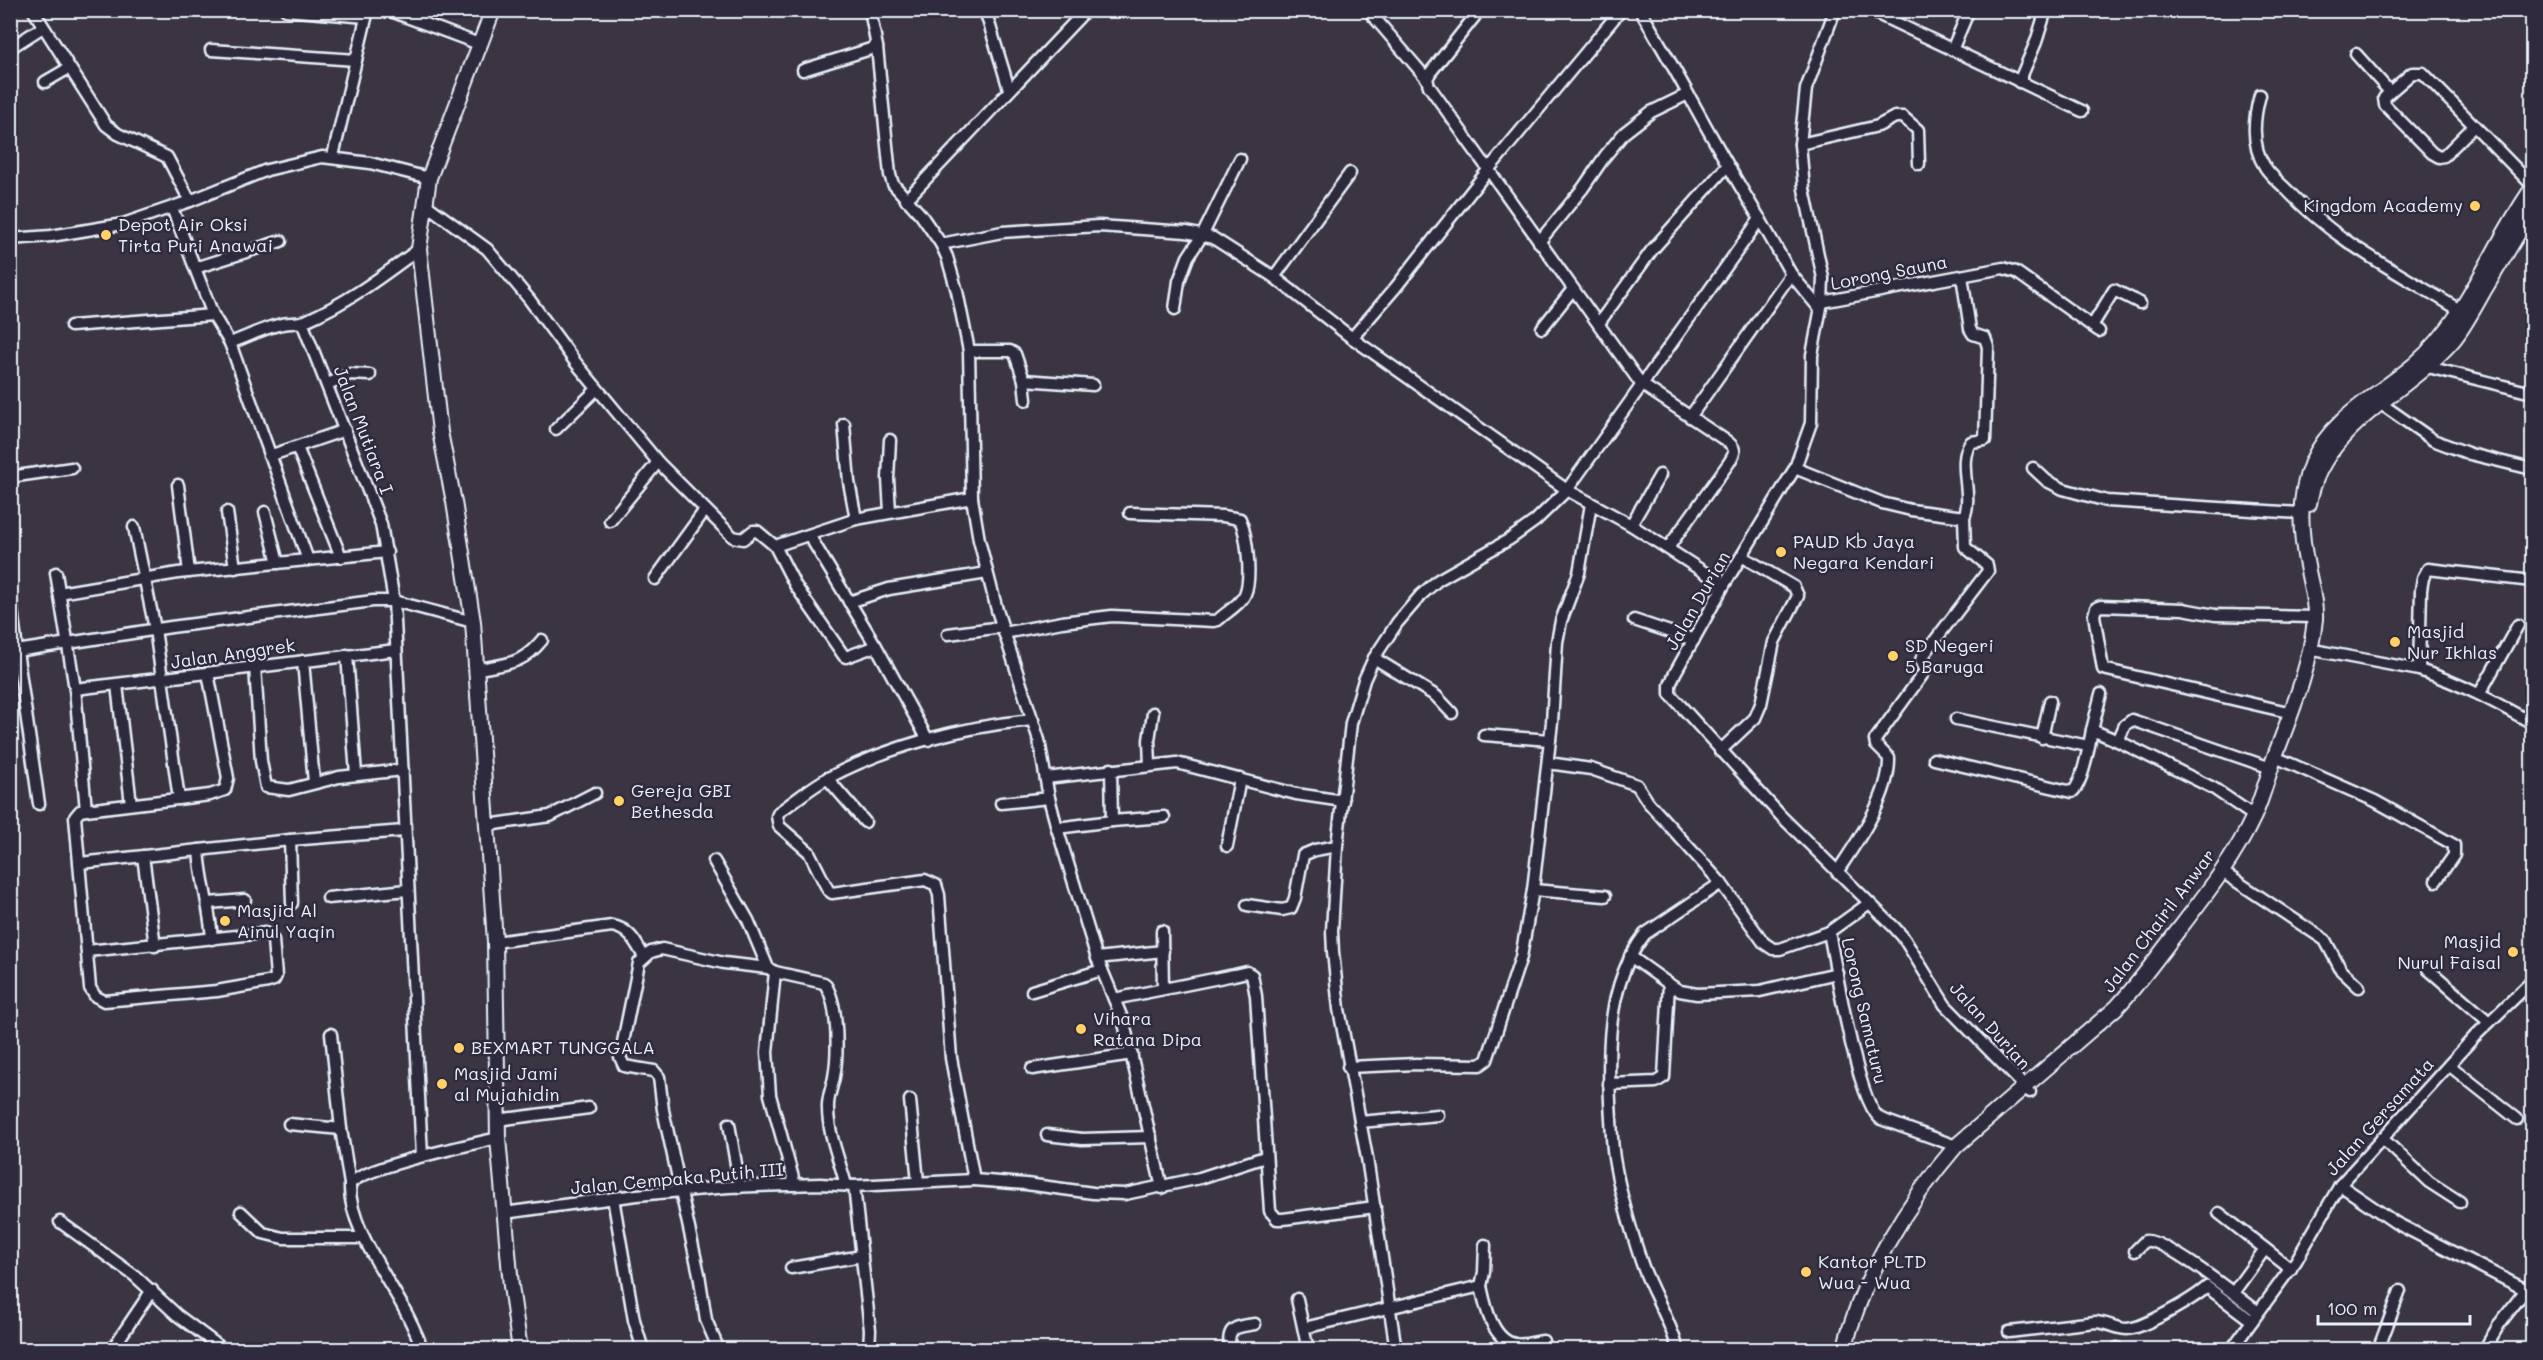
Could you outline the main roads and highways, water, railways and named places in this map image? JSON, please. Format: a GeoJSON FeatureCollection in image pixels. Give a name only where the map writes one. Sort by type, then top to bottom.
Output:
{"type":"FeatureCollection","features":[{"type":"Feature","properties":{"kind":"main road"},"geometry":{"type":"LineString","coordinates":[[493,10],[429,177],[419,249],[440,432],[454,502],[473,622],[495,942],[498,1138],[520,1350]]}},
{"type":"Feature","properties":{"kind":"main road","name":"Jalan Chairil Anwar"},"geometry":{"type":"LineString","coordinates":[[1853,1350],[1861,1316],[1876,1280],[1911,1218],[1947,1164],[2027,1090],[2123,1008],[2227,875],[2252,832],[2276,764],[2310,648],[2315,617],[2300,513],[2304,485],[2312,461],[2326,437],[2365,402],[2424,363],[2461,311],[2532,187]]}},
{"type":"Feature","properties":{"kind":"main road","name":"Jalan Chairil Anwar"},"geometry":{"type":"LineString","coordinates":[[1844,1350],[1858,1308],[1881,1256],[1904,1217],[1942,1163],[1956,1146],[2027,1090],[2135,987],[2222,874],[2254,816],[2309,689],[2319,651],[2321,607],[2308,515],[2309,501],[2321,470],[2332,451],[2349,432],[2455,337],[2532,210]]}},
{"type":"Feature","properties":{"kind":"place","name":"Kingdom Academy"},"geometry":{"type":"Point","coordinates":[2475,206]}},
{"type":"Feature","properties":{"kind":"place","name":"Depot Air Oksi Tirta Puri Anawai"},"geometry":{"type":"Point","coordinates":[106,235]}},
{"type":"Feature","properties":{"kind":"place","name":"PAUD Kb Jaya Negara Kendari"},"geometry":{"type":"Point","coordinates":[1781,552]}},
{"type":"Feature","properties":{"kind":"place","name":"Masjid Nur Ikhlas"},"geometry":{"type":"Point","coordinates":[2395,642]}},
{"type":"Feature","properties":{"kind":"place","name":"SD Negeri 5 Baruga"},"geometry":{"type":"Point","coordinates":[1893,656]}},
{"type":"Feature","properties":{"kind":"place","name":"Gereja GBI Bethesda"},"geometry":{"type":"Point","coordinates":[619,801]}},
{"type":"Feature","properties":{"kind":"place","name":"Masjid Al Ainul Yaqin"},"geometry":{"type":"Point","coordinates":[225,921]}},
{"type":"Feature","properties":{"kind":"place","name":"Masjid Nurul Faisal"},"geometry":{"type":"Point","coordinates":[2513,952]}},
{"type":"Feature","properties":{"kind":"place","name":"Vihara Ratana Dipa"},"geometry":{"type":"Point","coordinates":[1081,1029]}},
{"type":"Feature","properties":{"kind":"place","name":"BEXMART TUNGGALA"},"geometry":{"type":"Point","coordinates":[459,1048]}},
{"type":"Feature","properties":{"kind":"place","name":"Masjid Jami al Mujahidin"},"geometry":{"type":"Point","coordinates":[442,1084]}},
{"type":"Feature","properties":{"kind":"place","name":"Kantor PLTD Wua - Wua"},"geometry":{"type":"Point","coordinates":[1806,1272]}}]}
